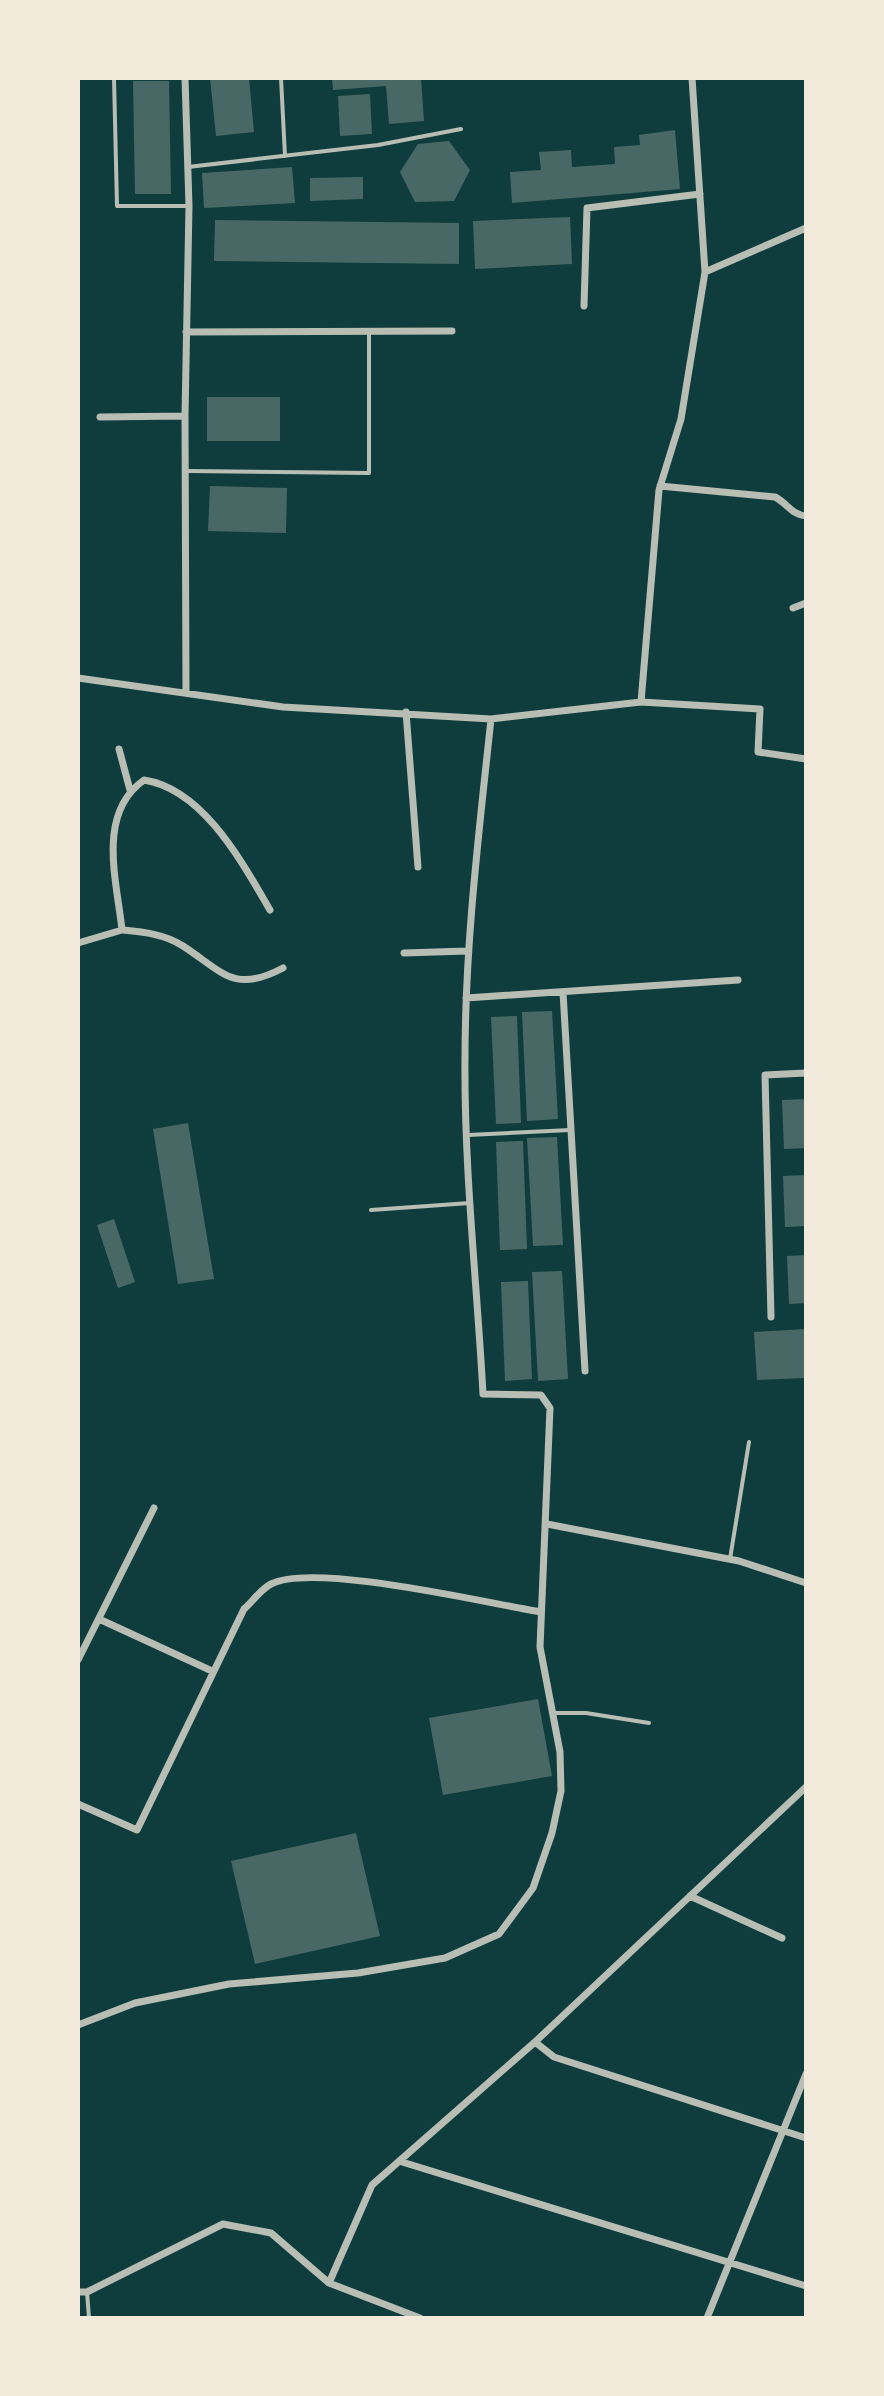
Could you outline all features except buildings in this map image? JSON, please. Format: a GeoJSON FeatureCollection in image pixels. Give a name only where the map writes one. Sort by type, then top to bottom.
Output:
{"type":"FeatureCollection","features":[{"type":"Feature","properties":{"kind":"street"},"geometry":{"type":"LineString","coordinates":[[185,78],[189,206],[185,416],[186,691]]}},
{"type":"Feature","properties":{"kind":"street"},"geometry":{"type":"LineString","coordinates":[[641,702],[660,486],[681,419],[705,272],[692,78]]}},
{"type":"Feature","properties":{"kind":"street"},"geometry":{"type":"LineString","coordinates":[[584,306],[587,208],[700,194]]}},
{"type":"Feature","properties":{"kind":"street"},"geometry":{"type":"LineString","coordinates":[[705,272],[806,228]]}},
{"type":"Feature","properties":{"kind":"street"},"geometry":{"type":"LineString","coordinates":[[186,332],[452,331]]}},
{"type":"Feature","properties":{"kind":"street"},"geometry":{"type":"LineString","coordinates":[[100,417],[185,416]]}},
{"type":"Feature","properties":{"kind":"street"},"geometry":{"type":"LineString","coordinates":[[660,486],[775,497],[786,502],[792,512],[806,516]]}},
{"type":"Feature","properties":{"kind":"street"},"geometry":{"type":"LineString","coordinates":[[793,608],[806,603]]}},
{"type":"Feature","properties":{"kind":"street"},"geometry":{"type":"LineString","coordinates":[[78,678],[283,707],[491,719],[641,702],[760,709],[758,752],[806,759]]}},
{"type":"Feature","properties":{"kind":"street"},"geometry":{"type":"LineString","coordinates":[[406,712],[418,867]]}},
{"type":"Feature","properties":{"kind":"street"},"geometry":{"type":"LineString","coordinates":[[78,2025],[135,2003],[229,1984],[358,1973],[445,1958],[499,1934],[533,1888],[552,1833],[561,1791],[560,1752],[540,1647],[550,1408],[541,1395],[483,1394],[468,1135],[467,951],[491,719]]}},
{"type":"Feature","properties":{"kind":"street"},"geometry":{"type":"LineString","coordinates":[[119,749],[130,790]]}},
{"type":"Feature","properties":{"kind":"street"},"geometry":{"type":"LineString","coordinates":[[122,930],[112,831],[130,790],[144,780],[167,784],[228,839],[270,910]]}},
{"type":"Feature","properties":{"kind":"street"},"geometry":{"type":"LineString","coordinates":[[78,943],[122,930],[150,933],[181,944],[237,979],[260,980],[283,968]]}},
{"type":"Feature","properties":{"kind":"street"},"geometry":{"type":"LineString","coordinates":[[404,953],[467,951]]}},
{"type":"Feature","properties":{"kind":"street"},"geometry":{"type":"LineString","coordinates":[[466,998],[738,980]]}},
{"type":"Feature","properties":{"kind":"street"},"geometry":{"type":"LineString","coordinates":[[563,992],[585,1371]]}},
{"type":"Feature","properties":{"kind":"street"},"geometry":{"type":"LineString","coordinates":[[771,1317],[765,1075],[806,1073]]}},
{"type":"Feature","properties":{"kind":"street"},"geometry":{"type":"LineString","coordinates":[[78,1660],[154,1508]]}},
{"type":"Feature","properties":{"kind":"street"},"geometry":{"type":"LineString","coordinates":[[547,1524],[730,1559],[806,1583]]}},
{"type":"Feature","properties":{"kind":"street"},"geometry":{"type":"LineString","coordinates":[[78,1804],[137,1830],[244,1609],[270,1584],[302,1576],[340,1577],[541,1612]]}},
{"type":"Feature","properties":{"kind":"street"},"geometry":{"type":"LineString","coordinates":[[99,1619],[212,1671]]}},
{"type":"Feature","properties":{"kind":"street"},"geometry":{"type":"LineString","coordinates":[[329,2283],[372,2185],[402,2162],[535,2042],[806,1787]]}},
{"type":"Feature","properties":{"kind":"street"},"geometry":{"type":"LineString","coordinates":[[690,1896],[782,1938]]}},
{"type":"Feature","properties":{"kind":"street"},"geometry":{"type":"LineString","coordinates":[[535,2042],[554,2057],[806,2138]]}},
{"type":"Feature","properties":{"kind":"street"},"geometry":{"type":"LineString","coordinates":[[707,2318],[786,2131],[806,2074]]}},
{"type":"Feature","properties":{"kind":"street"},"geometry":{"type":"LineString","coordinates":[[402,2162],[806,2286]]}},
{"type":"Feature","properties":{"kind":"street"},"geometry":{"type":"LineString","coordinates":[[82,2292],[223,2224],[271,2233],[329,2283],[420,2318]]}},
{"type":"Feature","properties":{"kind":"lane"},"geometry":{"type":"LineString","coordinates":[[114,78],[117,206],[189,206]]}},
{"type":"Feature","properties":{"kind":"lane"},"geometry":{"type":"LineString","coordinates":[[281,78],[285,156]]}},
{"type":"Feature","properties":{"kind":"lane"},"geometry":{"type":"LineString","coordinates":[[188,167],[378,145],[461,129]]}},
{"type":"Feature","properties":{"kind":"lane"},"geometry":{"type":"LineString","coordinates":[[187,471],[369,473],[369,330]]}},
{"type":"Feature","properties":{"kind":"lane"},"geometry":{"type":"LineString","coordinates":[[468,1135],[571,1130]]}},
{"type":"Feature","properties":{"kind":"lane"},"geometry":{"type":"LineString","coordinates":[[371,1210],[472,1202]]}},
{"type":"Feature","properties":{"kind":"lane"},"geometry":{"type":"LineString","coordinates":[[730,1559],[749,1442]]}},
{"type":"Feature","properties":{"kind":"lane"},"geometry":{"type":"LineString","coordinates":[[552,1713],[586,1713],[649,1723]]}},
{"type":"Feature","properties":{"kind":"lane"},"geometry":{"type":"LineString","coordinates":[[82,2292],[89,2318]]}}]}
